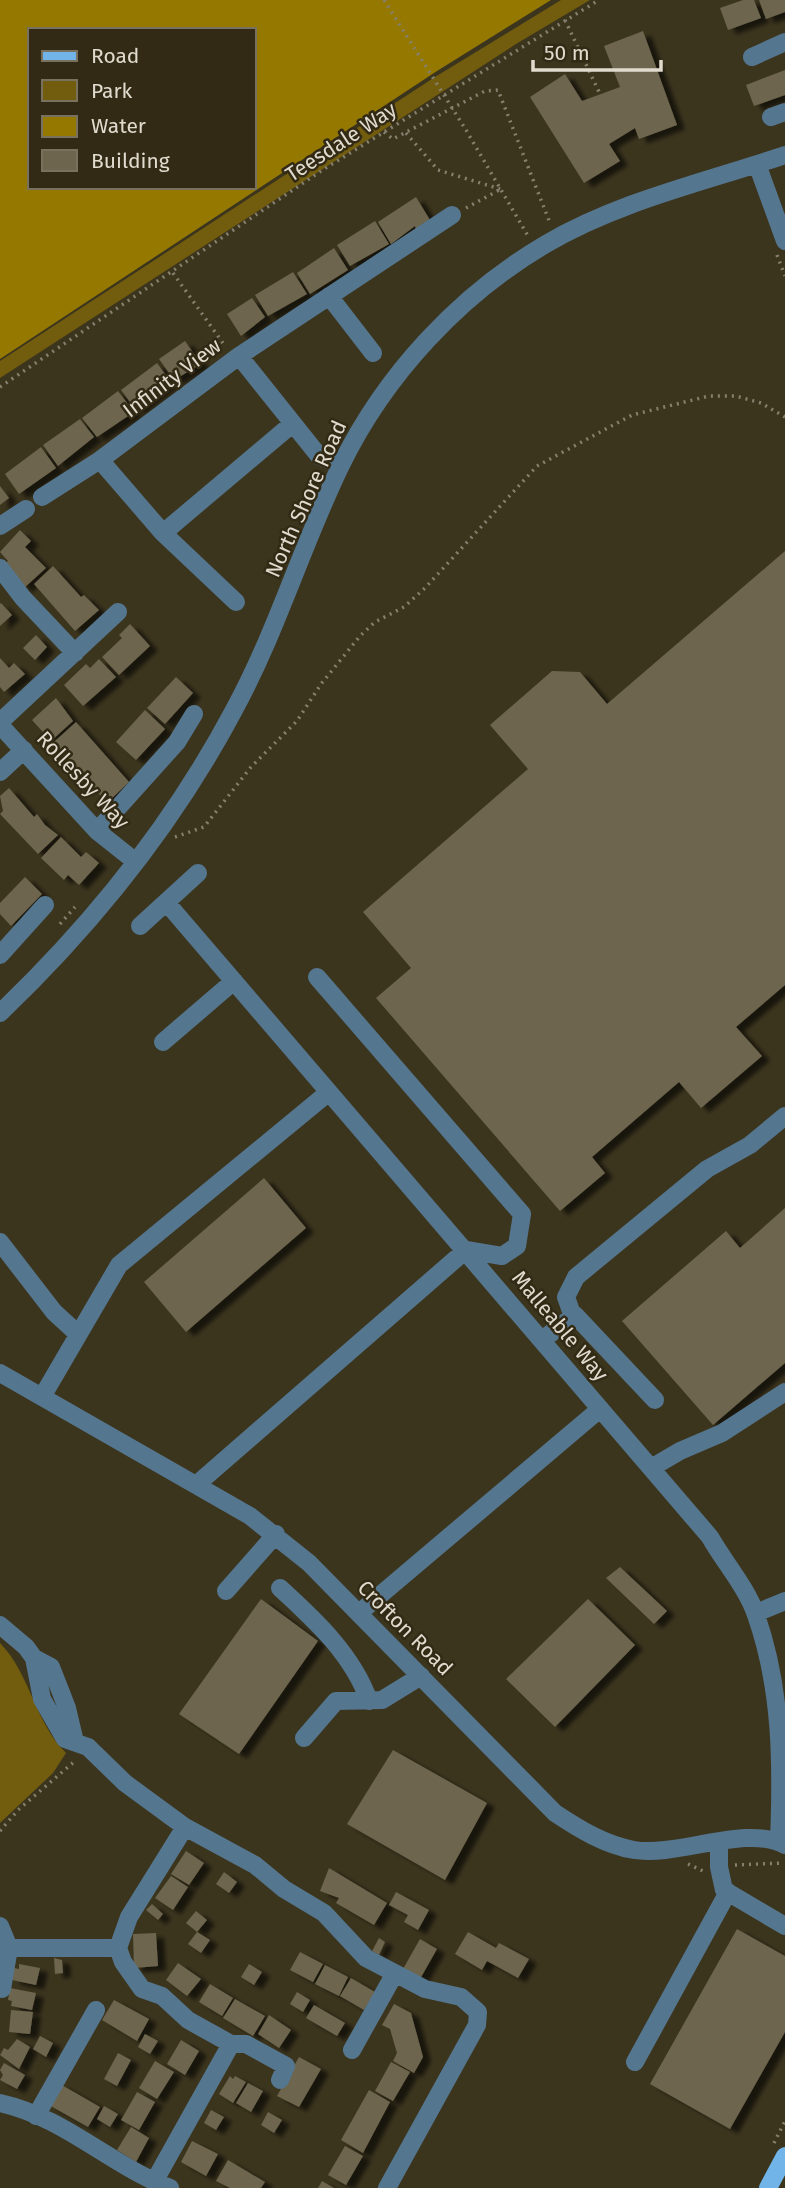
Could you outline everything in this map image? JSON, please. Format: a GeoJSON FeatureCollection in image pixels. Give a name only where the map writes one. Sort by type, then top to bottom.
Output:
{"type":"FeatureCollection","features":[{"type":"Feature","properties":{"kind":"main road"},"geometry":{"type":"LineString","coordinates":[[768,2188],[785,2156]]}},
{"type":"Feature","properties":{"kind":"street"},"geometry":{"type":"LineString","coordinates":[[752,57],[785,42]]}},
{"type":"Feature","properties":{"kind":"street","name":"North Shore Road"},"geometry":{"type":"LineString","coordinates":[[0,1013],[88,923],[136,862],[209,753],[258,665],[341,465],[370,412],[408,361],[440,327],[486,287],[557,239],[597,218],[785,155]]}},
{"type":"Feature","properties":{"kind":"street"},"geometry":{"type":"LineString","coordinates":[[757,164],[785,241]]}},
{"type":"Feature","properties":{"kind":"street","name":"Infinity View"},"geometry":{"type":"LineString","coordinates":[[42,497],[100,460],[236,357],[452,215]]}},
{"type":"Feature","properties":{"kind":"street"},"geometry":{"type":"LineString","coordinates":[[330,296],[373,353]]}},
{"type":"Feature","properties":{"kind":"street"},"geometry":{"type":"LineString","coordinates":[[236,357],[319,457],[341,465]]}},
{"type":"Feature","properties":{"kind":"street"},"geometry":{"type":"LineString","coordinates":[[163,533],[291,425]]}},
{"type":"Feature","properties":{"kind":"street"},"geometry":{"type":"LineString","coordinates":[[100,460],[163,533],[236,602]]}},
{"type":"Feature","properties":{"kind":"street"},"geometry":{"type":"LineString","coordinates":[[0,526],[26,509]]}},
{"type":"Feature","properties":{"kind":"street"},"geometry":{"type":"LineString","coordinates":[[0,568],[23,598],[75,653]]}},
{"type":"Feature","properties":{"kind":"street"},"geometry":{"type":"LineString","coordinates":[[0,723],[118,612]]}},
{"type":"Feature","properties":{"kind":"street"},"geometry":{"type":"LineString","coordinates":[[97,831],[177,742],[194,714]]}},
{"type":"Feature","properties":{"kind":"street","name":"Rollesby Way"},"geometry":{"type":"LineString","coordinates":[[0,723],[97,831],[136,862]]}},
{"type":"Feature","properties":{"kind":"street"},"geometry":{"type":"LineString","coordinates":[[0,772],[24,750]]}},
{"type":"Feature","properties":{"kind":"street"},"geometry":{"type":"LineString","coordinates":[[139,926],[198,873]]}},
{"type":"Feature","properties":{"kind":"street","name":"Malleable Way"},"geometry":{"type":"LineString","coordinates":[[166,902],[709,1537],[756,1613],[780,1718],[782,1844]]}},
{"type":"Feature","properties":{"kind":"street"},"geometry":{"type":"LineString","coordinates":[[0,955],[45,905]]}},
{"type":"Feature","properties":{"kind":"street"},"geometry":{"type":"LineString","coordinates":[[195,1485],[466,1250],[502,1256],[517,1246],[522,1214],[317,977]]}},
{"type":"Feature","properties":{"kind":"street"},"geometry":{"type":"LineString","coordinates":[[163,1042],[234,981]]}},
{"type":"Feature","properties":{"kind":"street"},"geometry":{"type":"LineString","coordinates":[[42,1397],[119,1265],[329,1092]]}},
{"type":"Feature","properties":{"kind":"street"},"geometry":{"type":"LineString","coordinates":[[655,1401],[580,1318],[572,1314],[566,1297],[576,1277],[707,1169],[750,1145],[785,1116]]}},
{"type":"Feature","properties":{"kind":"street"},"geometry":{"type":"LineString","coordinates":[[0,1242],[54,1312],[81,1329]]}},
{"type":"Feature","properties":{"kind":"street"},"geometry":{"type":"LineString","coordinates":[[542,1340],[572,1314]]}},
{"type":"Feature","properties":{"kind":"street","name":"Crofton Road"},"geometry":{"type":"LineString","coordinates":[[0,1373],[276,1534],[359,1613],[555,1814],[584,1832],[635,1850],[673,1850],[751,1839],[782,1844]]}},
{"type":"Feature","properties":{"kind":"street"},"geometry":{"type":"LineString","coordinates":[[651,1468],[680,1451],[722,1433],[785,1392]]}},
{"type":"Feature","properties":{"kind":"street"},"geometry":{"type":"LineString","coordinates":[[359,1613],[600,1409]]}},
{"type":"Feature","properties":{"kind":"street"},"geometry":{"type":"LineString","coordinates":[[226,1591],[276,1534]]}},
{"type":"Feature","properties":{"kind":"street"},"geometry":{"type":"LineString","coordinates":[[280,1588],[319,1626],[349,1661],[363,1684],[369,1701]]}},
{"type":"Feature","properties":{"kind":"street"},"geometry":{"type":"LineString","coordinates":[[756,1613],[785,1601]]}},
{"type":"Feature","properties":{"kind":"street"},"geometry":{"type":"LineString","coordinates":[[0,1625],[26,1647],[34,1658],[51,1667],[82,1744],[125,1783],[186,1827],[255,1865],[284,1889],[324,1913],[366,1958],[425,1989],[461,1997],[478,2012],[477,2025],[387,2188]]}},
{"type":"Feature","properties":{"kind":"street"},"geometry":{"type":"LineString","coordinates":[[304,1738],[336,1701],[369,1701],[393,1696],[421,1676]]}},
{"type":"Feature","properties":{"kind":"street"},"geometry":{"type":"LineString","coordinates":[[186,1827],[144,1890],[129,1917],[118,1948],[130,1975],[142,1989],[162,1996],[188,2020],[231,2044],[246,2044],[286,2066],[280,2080]]}},
{"type":"Feature","properties":{"kind":"street"},"geometry":{"type":"LineString","coordinates":[[719,1842],[719,1867],[724,1890],[785,1926]]}},
{"type":"Feature","properties":{"kind":"street"},"geometry":{"type":"LineString","coordinates":[[635,2062],[728,1892]]}},
{"type":"Feature","properties":{"kind":"street"},"geometry":{"type":"LineString","coordinates":[[0,1926],[9,1948],[2,1989]]}},
{"type":"Feature","properties":{"kind":"street"},"geometry":{"type":"LineString","coordinates":[[9,1948],[118,1948]]}},
{"type":"Feature","properties":{"kind":"street"},"geometry":{"type":"LineString","coordinates":[[352,2050],[395,1973]]}},
{"type":"Feature","properties":{"kind":"street"},"geometry":{"type":"LineString","coordinates":[[36,2116],[96,2010]]}},
{"type":"Feature","properties":{"kind":"street"},"geometry":{"type":"LineString","coordinates":[[2,2101],[71,2130],[126,2169],[162,2185],[231,2044]]}},
{"type":"Feature","properties":{"kind":"path"},"geometry":{"type":"LineString","coordinates":[[384,0],[466,130],[536,251]]}},
{"type":"Feature","properties":{"kind":"path","name":"Teesdale Way"},"geometry":{"type":"LineString","coordinates":[[0,387],[324,169],[599,0]]}},
{"type":"Feature","properties":{"kind":"path"},"geometry":{"type":"LineString","coordinates":[[565,20],[600,94]]}},
{"type":"Feature","properties":{"kind":"path"},"geometry":{"type":"LineString","coordinates":[[384,132],[393,139],[485,91],[498,90],[557,239]]}},
{"type":"Feature","properties":{"kind":"path"},"geometry":{"type":"LineString","coordinates":[[406,133],[438,170],[501,189]]}},
{"type":"Feature","properties":{"kind":"path"},"geometry":{"type":"LineString","coordinates":[[452,215],[501,189]]}},
{"type":"Feature","properties":{"kind":"path"},"geometry":{"type":"LineString","coordinates":[[173,273],[236,357]]}},
{"type":"Feature","properties":{"kind":"path"},"geometry":{"type":"LineString","coordinates":[[152,838],[166,839],[204,827],[251,767],[297,721],[321,684],[360,636],[375,622],[404,607],[425,588],[537,466],[632,415],[709,396],[736,396],[761,403],[785,417]]}},
{"type":"Feature","properties":{"kind":"path"},"geometry":{"type":"LineString","coordinates":[[0,1831],[18,1810],[42,1792],[82,1744]]}},
{"type":"Feature","properties":{"kind":"path"},"geometry":{"type":"LineString","coordinates":[[735,1865],[785,1863]]}},
{"type":"Feature","properties":{"kind":"green space"},"geometry":{"type":"Polygon","coordinates":[[[561,0],[590,0],[516,44],[0,378],[0,361],[435,77],[561,0]]]}},
{"type":"Feature","properties":{"kind":"green space"},"geometry":{"type":"Polygon","coordinates":[[[0,1643],[19,1669],[47,1727],[66,1753],[53,1773],[0,1823],[0,1643]]]}},
{"type":"Feature","properties":{"kind":"water"},"geometry":{"type":"Polygon","coordinates":[[[0,0],[551,0],[437,71],[0,359],[0,0]]]}},
{"type":"Feature","properties":{"kind":"building"},"geometry":{"type":"Polygon","coordinates":[[[743,0],[754,0],[761,18],[728,30],[720,8],[743,0]]]}},
{"type":"Feature","properties":{"kind":"building"},"geometry":{"type":"Polygon","coordinates":[[[759,0],[785,0],[785,12],[766,19],[759,0]]]}},
{"type":"Feature","properties":{"kind":"building"},"geometry":{"type":"Polygon","coordinates":[[[643,31],[677,125],[639,139],[635,128],[609,144],[620,161],[584,183],[530,97],[565,74],[582,101],[620,87],[604,46],[643,31]]]}},
{"type":"Feature","properties":{"kind":"building"},"geometry":{"type":"Polygon","coordinates":[[[785,70],[785,95],[754,106],[746,85],[785,70]]]}},
{"type":"Feature","properties":{"kind":"building"},"geometry":{"type":"Polygon","coordinates":[[[416,197],[430,220],[416,229],[415,226],[391,244],[378,222],[416,197]]]}},
{"type":"Feature","properties":{"kind":"building"},"geometry":{"type":"Polygon","coordinates":[[[375,221],[389,244],[350,266],[337,245],[375,221]]]}},
{"type":"Feature","properties":{"kind":"building"},"geometry":{"type":"Polygon","coordinates":[[[334,248],[348,270],[310,294],[297,273],[334,248]]]}},
{"type":"Feature","properties":{"kind":"building"},"geometry":{"type":"Polygon","coordinates":[[[293,272],[307,294],[268,316],[255,295],[293,272]]]}},
{"type":"Feature","properties":{"kind":"building"},"geometry":{"type":"Polygon","coordinates":[[[252,298],[265,317],[241,336],[227,314],[252,298]]]}},
{"type":"Feature","properties":{"kind":"building"},"geometry":{"type":"Polygon","coordinates":[[[185,341],[201,364],[174,380],[159,359],[185,341]]]}},
{"type":"Feature","properties":{"kind":"building"},"geometry":{"type":"Polygon","coordinates":[[[157,363],[171,382],[136,410],[121,390],[157,363]]]}},
{"type":"Feature","properties":{"kind":"building"},"geometry":{"type":"Polygon","coordinates":[[[118,391],[134,412],[97,437],[82,418],[118,391]]]}},
{"type":"Feature","properties":{"kind":"building"},"geometry":{"type":"Polygon","coordinates":[[[80,419],[94,437],[58,466],[43,445],[80,419]]]}},
{"type":"Feature","properties":{"kind":"building"},"geometry":{"type":"Polygon","coordinates":[[[41,447],[56,468],[19,494],[5,474],[41,447]]]}},
{"type":"Feature","properties":{"kind":"building"},"geometry":{"type":"Polygon","coordinates":[[[0,486],[9,498],[0,505],[0,486]]]}},
{"type":"Feature","properties":{"kind":"building"},"geometry":{"type":"Polygon","coordinates":[[[20,530],[31,541],[25,547],[46,568],[24,588],[3,565],[8,561],[0,552],[20,530]]]}},
{"type":"Feature","properties":{"kind":"building"},"geometry":{"type":"Polygon","coordinates":[[[785,551],[785,985],[736,1027],[762,1056],[701,1108],[679,1082],[592,1157],[605,1173],[560,1211],[376,998],[411,968],[363,912],[528,769],[490,725],[552,671],[580,672],[607,704],[785,551]]]}},
{"type":"Feature","properties":{"kind":"building"},"geometry":{"type":"Polygon","coordinates":[[[53,566],[81,597],[84,595],[99,610],[75,631],[34,584],[53,566]]]}},
{"type":"Feature","properties":{"kind":"building"},"geometry":{"type":"Polygon","coordinates":[[[0,604],[12,615],[0,626],[0,604]]]}},
{"type":"Feature","properties":{"kind":"building"},"geometry":{"type":"Polygon","coordinates":[[[130,624],[150,646],[119,675],[102,657],[122,638],[119,635],[130,624]]]}},
{"type":"Feature","properties":{"kind":"building"},"geometry":{"type":"Polygon","coordinates":[[[36,635],[47,647],[35,660],[23,648],[36,635]]]}},
{"type":"Feature","properties":{"kind":"building"},"geometry":{"type":"Polygon","coordinates":[[[0,658],[9,668],[14,663],[25,674],[4,692],[0,687],[0,658]]]}},
{"type":"Feature","properties":{"kind":"building"},"geometry":{"type":"Polygon","coordinates":[[[99,659],[116,677],[83,706],[64,685],[86,664],[90,668],[99,659]]]}},
{"type":"Feature","properties":{"kind":"building"},"geometry":{"type":"Polygon","coordinates":[[[176,677],[193,693],[165,724],[147,708],[176,677]]]}},
{"type":"Feature","properties":{"kind":"building"},"geometry":{"type":"Polygon","coordinates":[[[56,698],[73,721],[51,741],[32,720],[56,698]]]}},
{"type":"Feature","properties":{"kind":"building"},"geometry":{"type":"Polygon","coordinates":[[[145,710],[165,729],[136,760],[116,742],[145,710]]]}},
{"type":"Feature","properties":{"kind":"building"},"geometry":{"type":"Polygon","coordinates":[[[76,722],[129,782],[107,803],[54,742],[76,722]]]}},
{"type":"Feature","properties":{"kind":"building"},"geometry":{"type":"Polygon","coordinates":[[[9,788],[34,817],[37,814],[45,825],[58,835],[38,854],[0,814],[3,811],[0,796],[9,788]]]}},
{"type":"Feature","properties":{"kind":"building"},"geometry":{"type":"Polygon","coordinates":[[[61,837],[81,857],[86,852],[99,863],[79,885],[68,875],[64,880],[41,858],[61,837]]]}},
{"type":"Feature","properties":{"kind":"building"},"geometry":{"type":"Polygon","coordinates":[[[25,877],[42,894],[11,926],[0,914],[0,903],[25,877]]]}},
{"type":"Feature","properties":{"kind":"building"},"geometry":{"type":"Polygon","coordinates":[[[264,1178],[306,1228],[186,1332],[144,1282],[264,1178]]]}},
{"type":"Feature","properties":{"kind":"building"},"geometry":{"type":"Polygon","coordinates":[[[785,1208],[785,1363],[713,1425],[622,1321],[726,1231],[740,1248],[785,1208]]]}},
{"type":"Feature","properties":{"kind":"building"},"geometry":{"type":"Polygon","coordinates":[[[620,1567],[667,1611],[654,1624],[606,1578],[620,1567]]]}},
{"type":"Feature","properties":{"kind":"building"},"geometry":{"type":"Polygon","coordinates":[[[261,1599],[318,1641],[239,1754],[179,1714],[261,1599]]]}},
{"type":"Feature","properties":{"kind":"building"},"geometry":{"type":"Polygon","coordinates":[[[588,1599],[635,1645],[555,1727],[506,1679],[588,1599]]]}},
{"type":"Feature","properties":{"kind":"building"},"geometry":{"type":"Polygon","coordinates":[[[393,1750],[487,1803],[445,1880],[347,1824],[393,1750]]]}},
{"type":"Feature","properties":{"kind":"building"},"geometry":{"type":"Polygon","coordinates":[[[186,1851],[204,1863],[189,1885],[171,1874],[186,1851]]]}},
{"type":"Feature","properties":{"kind":"building"},"geometry":{"type":"Polygon","coordinates":[[[329,1868],[387,1903],[374,1925],[336,1903],[339,1898],[320,1891],[329,1868]]]}},
{"type":"Feature","properties":{"kind":"building"},"geometry":{"type":"Polygon","coordinates":[[[224,1872],[237,1882],[229,1893],[216,1884],[224,1872]]]}},
{"type":"Feature","properties":{"kind":"building"},"geometry":{"type":"Polygon","coordinates":[[[171,1876],[188,1887],[173,1910],[155,1898],[171,1876]]]}},
{"type":"Feature","properties":{"kind":"building"},"geometry":{"type":"Polygon","coordinates":[[[396,1892],[429,1910],[418,1930],[404,1922],[408,1915],[389,1905],[396,1892]]]}},
{"type":"Feature","properties":{"kind":"building"},"geometry":{"type":"Polygon","coordinates":[[[152,1904],[163,1914],[158,1920],[146,1910],[152,1904]]]}},
{"type":"Feature","properties":{"kind":"building"},"geometry":{"type":"Polygon","coordinates":[[[196,1911],[207,1920],[197,1932],[186,1923],[196,1911]]]}},
{"type":"Feature","properties":{"kind":"building"},"geometry":{"type":"Polygon","coordinates":[[[737,1929],[785,1956],[785,2032],[730,2129],[650,2084],[737,1929]]]}},
{"type":"Feature","properties":{"kind":"building"},"geometry":{"type":"Polygon","coordinates":[[[197,1932],[210,1940],[201,1953],[188,1944],[197,1932]]]}},
{"type":"Feature","properties":{"kind":"building"},"geometry":{"type":"Polygon","coordinates":[[[468,1932],[496,1948],[499,1943],[529,1959],[518,1978],[487,1961],[482,1970],[455,1954],[468,1932]]]}},
{"type":"Feature","properties":{"kind":"building"},"geometry":{"type":"Polygon","coordinates":[[[156,1933],[158,1966],[134,1968],[133,1934],[156,1933]]]}},
{"type":"Feature","properties":{"kind":"building"},"geometry":{"type":"Polygon","coordinates":[[[379,1938],[385,1942],[379,1955],[372,1951],[379,1938]]]}},
{"type":"Feature","properties":{"kind":"building"},"geometry":{"type":"Polygon","coordinates":[[[420,1939],[437,1949],[420,1979],[403,1969],[420,1939]]]}},
{"type":"Feature","properties":{"kind":"building"},"geometry":{"type":"Polygon","coordinates":[[[300,1952],[323,1964],[313,1982],[290,1970],[300,1952]]]}},
{"type":"Feature","properties":{"kind":"building"},"geometry":{"type":"Polygon","coordinates":[[[54,1958],[62,1960],[63,1973],[55,1974],[54,1958]]]}},
{"type":"Feature","properties":{"kind":"building"},"geometry":{"type":"Polygon","coordinates":[[[178,1963],[201,1979],[187,1996],[166,1980],[178,1963]]]}},
{"type":"Feature","properties":{"kind":"building"},"geometry":{"type":"Polygon","coordinates":[[[19,1964],[40,1968],[36,1985],[12,1980],[14,1968],[19,1969],[19,1964]]]}},
{"type":"Feature","properties":{"kind":"building"},"geometry":{"type":"Polygon","coordinates":[[[249,1964],[262,1972],[254,1985],[241,1977],[249,1964]]]}},
{"type":"Feature","properties":{"kind":"building"},"geometry":{"type":"Polygon","coordinates":[[[325,1965],[348,1977],[339,1996],[315,1984],[325,1965]]]}},
{"type":"Feature","properties":{"kind":"building"},"geometry":{"type":"Polygon","coordinates":[[[351,1978],[375,1992],[364,2010],[340,1996],[351,1978]]]}},
{"type":"Feature","properties":{"kind":"building"},"geometry":{"type":"Polygon","coordinates":[[[210,1984],[233,1998],[222,2016],[199,2002],[210,1984]]]}},
{"type":"Feature","properties":{"kind":"building"},"geometry":{"type":"Polygon","coordinates":[[[10,1988],[36,1993],[32,2010],[11,2006],[12,2001],[8,2000],[10,1988]]]}},
{"type":"Feature","properties":{"kind":"building"},"geometry":{"type":"Polygon","coordinates":[[[297,1992],[310,2000],[303,2012],[290,2004],[297,1992]]]}},
{"type":"Feature","properties":{"kind":"building"},"geometry":{"type":"Polygon","coordinates":[[[235,1999],[265,2016],[253,2036],[223,2018],[235,1999]]]}},
{"type":"Feature","properties":{"kind":"building"},"geometry":{"type":"Polygon","coordinates":[[[114,2000],[149,2019],[137,2041],[102,2020],[114,2000]]]}},
{"type":"Feature","properties":{"kind":"building"},"geometry":{"type":"Polygon","coordinates":[[[394,2004],[411,2013],[423,2057],[414,2073],[393,2061],[397,2053],[390,2029],[382,2025],[394,2004]]]}},
{"type":"Feature","properties":{"kind":"building"},"geometry":{"type":"Polygon","coordinates":[[[314,2005],[345,2023],[337,2036],[306,2018],[314,2005]]]}},
{"type":"Feature","properties":{"kind":"building"},"geometry":{"type":"Polygon","coordinates":[[[11,2010],[33,2012],[30,2034],[9,2032],[11,2010]]]}},
{"type":"Feature","properties":{"kind":"building"},"geometry":{"type":"Polygon","coordinates":[[[269,2015],[291,2030],[279,2048],[258,2034],[269,2015]]]}},
{"type":"Feature","properties":{"kind":"building"},"geometry":{"type":"Polygon","coordinates":[[[145,2034],[158,2041],[150,2054],[138,2047],[145,2034]]]}},
{"type":"Feature","properties":{"kind":"building"},"geometry":{"type":"Polygon","coordinates":[[[40,2036],[53,2043],[46,2057],[33,2049],[40,2036]]]}},
{"type":"Feature","properties":{"kind":"building"},"geometry":{"type":"Polygon","coordinates":[[[17,2039],[30,2047],[19,2069],[0,2055],[4,2048],[8,2050],[17,2039]]]}},
{"type":"Feature","properties":{"kind":"building"},"geometry":{"type":"Polygon","coordinates":[[[181,2040],[199,2051],[185,2075],[167,2064],[181,2040]]]}},
{"type":"Feature","properties":{"kind":"building"},"geometry":{"type":"Polygon","coordinates":[[[118,2053],[131,2060],[117,2086],[104,2079],[118,2053]]]}},
{"type":"Feature","properties":{"kind":"building"},"geometry":{"type":"Polygon","coordinates":[[[299,2057],[321,2069],[299,2107],[277,2096],[299,2057]]]}},
{"type":"Feature","properties":{"kind":"building"},"geometry":{"type":"Polygon","coordinates":[[[155,2061],[174,2072],[157,2099],[139,2088],[155,2061]]]}},
{"type":"Feature","properties":{"kind":"building"},"geometry":{"type":"Polygon","coordinates":[[[391,2062],[410,2072],[393,2101],[375,2091],[391,2062]]]}},
{"type":"Feature","properties":{"kind":"building"},"geometry":{"type":"Polygon","coordinates":[[[4,2063],[25,2075],[17,2089],[0,2080],[3,2075],[0,2070],[4,2063]]]}},
{"type":"Feature","properties":{"kind":"building"},"geometry":{"type":"Polygon","coordinates":[[[230,2076],[246,2082],[233,2103],[219,2094],[230,2076]]]}},
{"type":"Feature","properties":{"kind":"building"},"geometry":{"type":"Polygon","coordinates":[[[248,2083],[263,2091],[251,2112],[236,2103],[248,2083]]]}},
{"type":"Feature","properties":{"kind":"building"},"geometry":{"type":"Polygon","coordinates":[[[60,2084],[100,2107],[88,2127],[49,2105],[60,2084]]]}},
{"type":"Feature","properties":{"kind":"building"},"geometry":{"type":"Polygon","coordinates":[[[369,2090],[390,2102],[363,2153],[341,2140],[369,2090]]]}},
{"type":"Feature","properties":{"kind":"building"},"geometry":{"type":"Polygon","coordinates":[[[137,2092],[155,2102],[139,2130],[121,2120],[137,2092]]]}},
{"type":"Feature","properties":{"kind":"building"},"geometry":{"type":"Polygon","coordinates":[[[104,2106],[118,2114],[110,2127],[97,2119],[104,2106]]]}},
{"type":"Feature","properties":{"kind":"building"},"geometry":{"type":"Polygon","coordinates":[[[211,2110],[224,2117],[216,2130],[204,2123],[211,2110]]]}},
{"type":"Feature","properties":{"kind":"building"},"geometry":{"type":"Polygon","coordinates":[[[268,2112],[282,2120],[274,2133],[261,2125],[268,2112]]]}},
{"type":"Feature","properties":{"kind":"building"},"geometry":{"type":"Polygon","coordinates":[[[131,2127],[149,2138],[136,2162],[117,2150],[131,2127]]]}},
{"type":"Feature","properties":{"kind":"building"},"geometry":{"type":"Polygon","coordinates":[[[192,2141],[218,2154],[206,2176],[181,2162],[192,2141]]]}},
{"type":"Feature","properties":{"kind":"building"},"geometry":{"type":"Polygon","coordinates":[[[345,2146],[363,2156],[346,2185],[328,2175],[345,2146]]]}},
{"type":"Feature","properties":{"kind":"building"},"geometry":{"type":"Polygon","coordinates":[[[228,2160],[265,2182],[261,2188],[230,2188],[216,2181],[228,2160]]]}},
{"type":"Feature","properties":{"kind":"building"},"geometry":{"type":"Polygon","coordinates":[[[322,2181],[334,2188],[318,2188],[322,2181]]]}}]}
